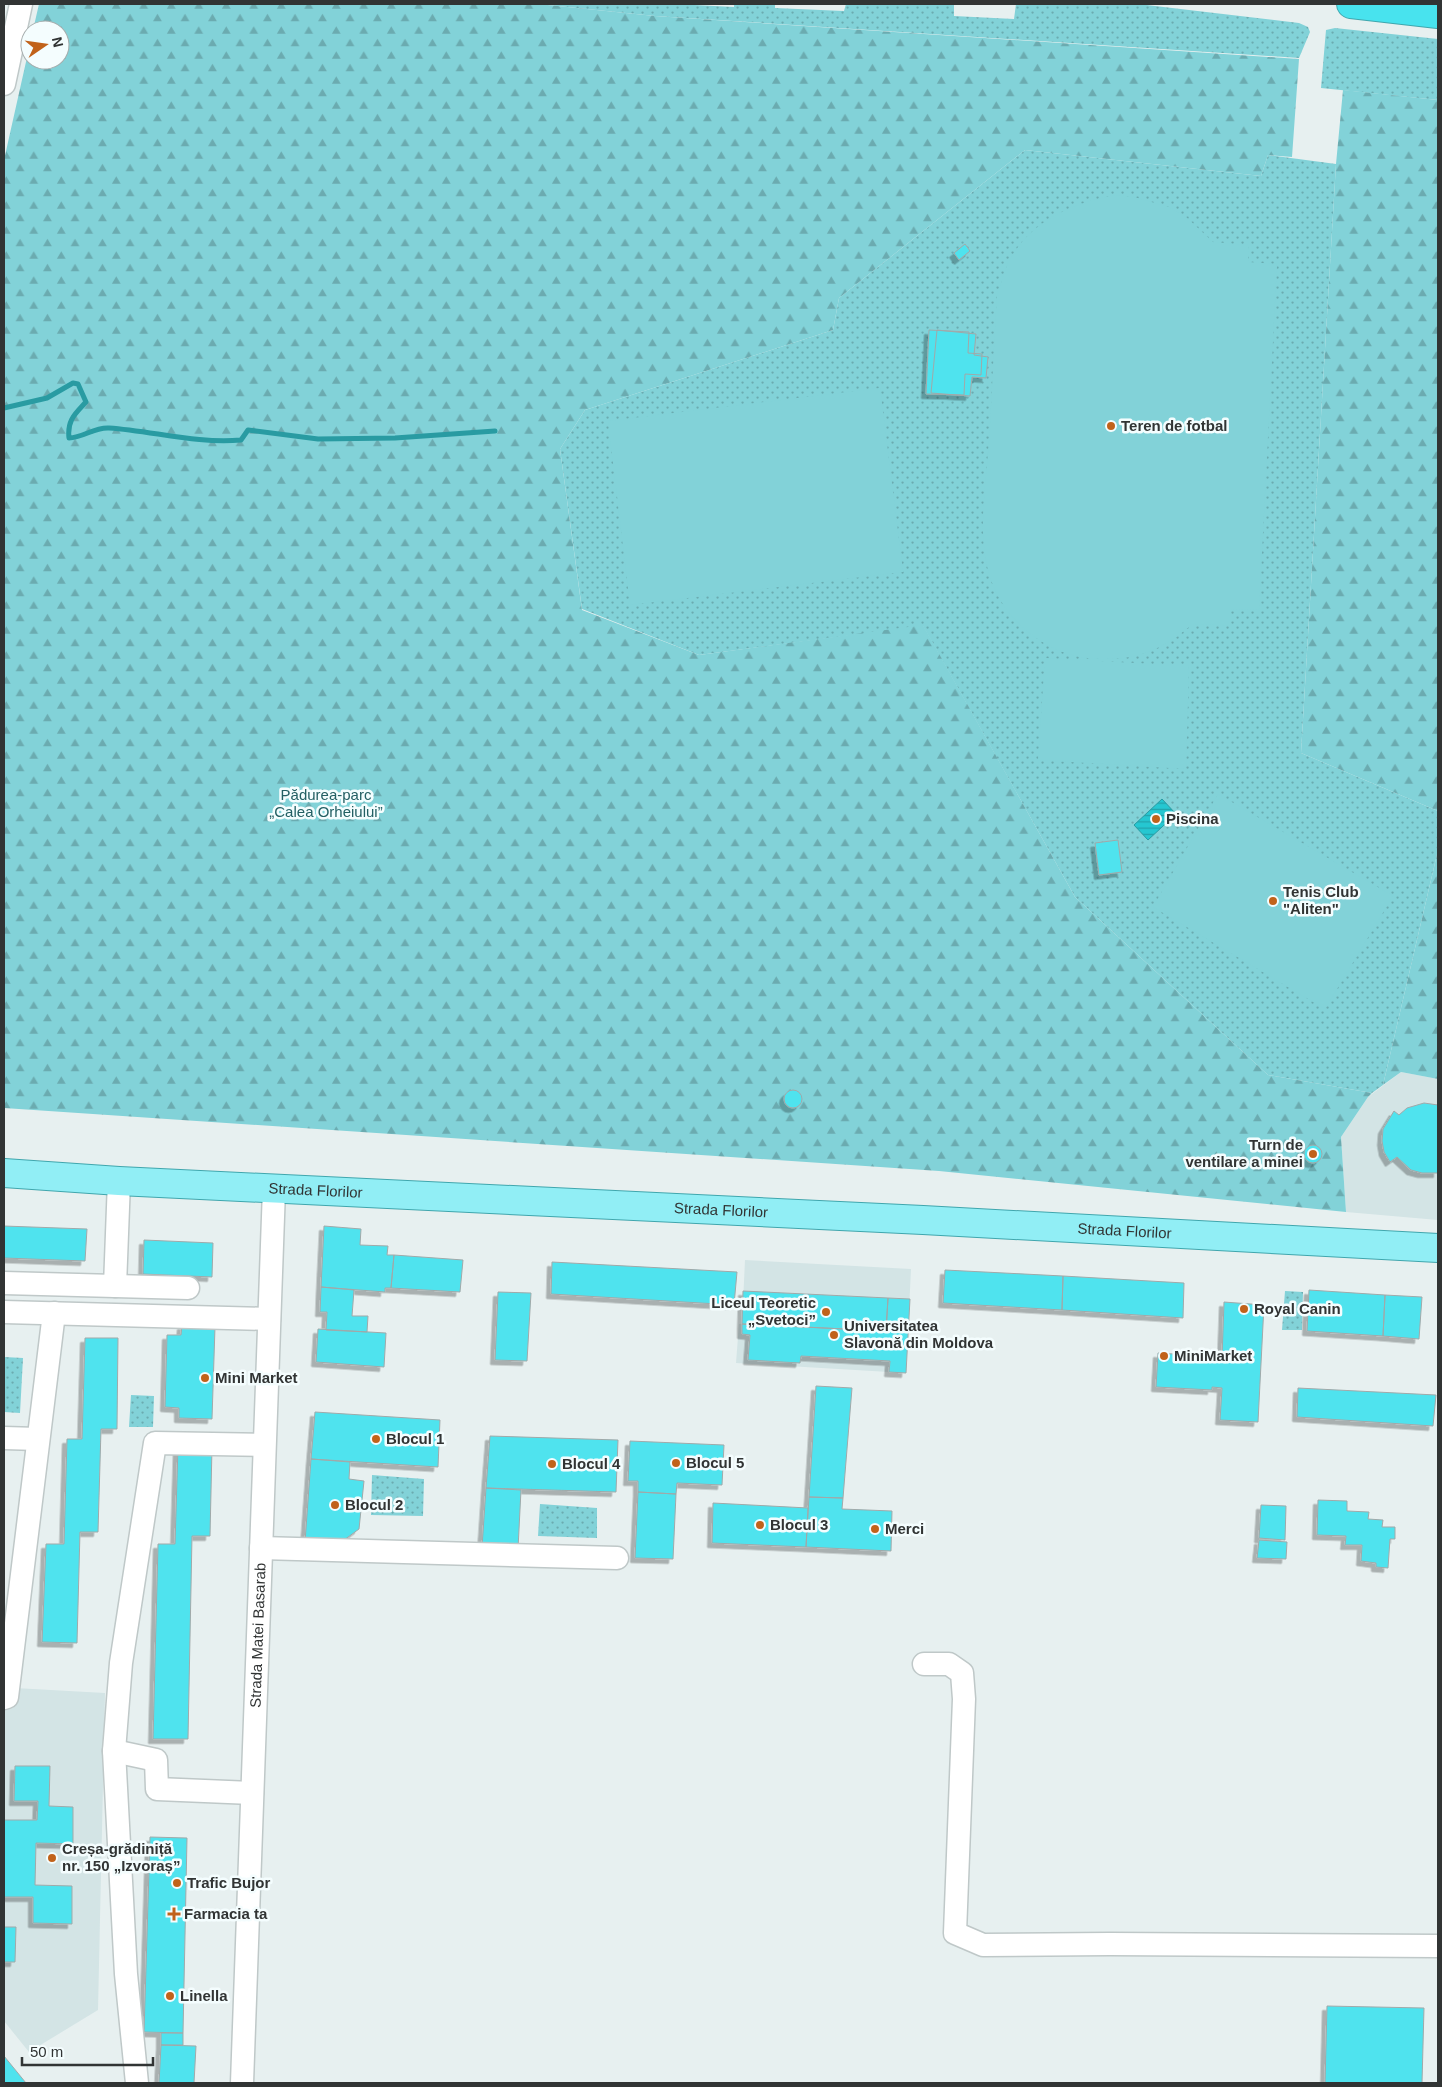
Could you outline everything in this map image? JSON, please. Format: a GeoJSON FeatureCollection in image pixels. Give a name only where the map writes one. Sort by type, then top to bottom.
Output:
{"type":"FeatureCollection","features":[{"type":"Feature","properties":{"kind":"highway"},"geometry":{"type":"LineString","coordinates":[[1351,4],[1438,14]]}},
{"type":"Feature","properties":{"kind":"main road","name":"Strada Florilor"},"geometry":{"type":"LineString","coordinates":[[4,1174],[1438,1248]]}},
{"type":"Feature","properties":{"kind":"street"},"geometry":{"type":"LineString","coordinates":[[4,84],[21,4]]}},
{"type":"Feature","properties":{"kind":"street"},"geometry":{"type":"LineString","coordinates":[[115,1286],[119,1181]]}},
{"type":"Feature","properties":{"kind":"street","name":"Strada Matei Basarab"},"geometry":{"type":"LineString","coordinates":[[242,2083],[274,1189]]}},
{"type":"Feature","properties":{"kind":"street"},"geometry":{"type":"LineString","coordinates":[[4,1283],[188,1288]]}},
{"type":"Feature","properties":{"kind":"street"},"geometry":{"type":"LineString","coordinates":[[4,1312],[269,1319]]}},
{"type":"Feature","properties":{"kind":"street"},"geometry":{"type":"LineString","coordinates":[[4,1698],[7,1697],[54,1313]]}},
{"type":"Feature","properties":{"kind":"street"},"geometry":{"type":"LineString","coordinates":[[4,1438],[38,1439]]}},
{"type":"Feature","properties":{"kind":"street"},"geometry":{"type":"LineString","coordinates":[[137,2083],[126,1974],[114,1751],[121,1663],[155,1443],[264,1445]]}},
{"type":"Feature","properties":{"kind":"street"},"geometry":{"type":"LineString","coordinates":[[261,1548],[617,1558]]}},
{"type":"Feature","properties":{"kind":"street"},"geometry":{"type":"LineString","coordinates":[[924,1664],[949,1664],[962,1673],[964,1699],[955,1933],[983,1945],[1438,1946]]}},
{"type":"Feature","properties":{"kind":"street"},"geometry":{"type":"LineString","coordinates":[[114,1751],[156,1760],[157,1790],[252,1793]]}},
{"type":"Feature","properties":{"kind":"shaded area","name":"Piscina"},"geometry":{"type":"Polygon","coordinates":[[[1162,799],[1176,814],[1148,840],[1134,825],[1162,799]]]}},
{"type":"Feature","properties":{"kind":"shaded area"},"geometry":{"type":"Polygon","coordinates":[[[1401,1072],[1438,1079],[1438,1220],[1346,1212],[1341,1137],[1368,1097],[1401,1072]]]}},
{"type":"Feature","properties":{"kind":"shaded area","name":"Liceul Teoretic „Svetoci”"},"geometry":{"type":"Polygon","coordinates":[[[745,1260],[911,1269],[906,1373],[736,1363],[739,1324],[742,1324],[745,1260]]]}},
{"type":"Feature","properties":{"kind":"shaded area","name":"Creșa-grădiniță nr. 150 „Izvoraș”"},"geometry":{"type":"Polygon","coordinates":[[[15,1688],[105,1693],[98,2010],[29,2052],[4,2021],[4,1705],[15,1688]]]}},
{"type":"Feature","properties":{"kind":"green space","name":"Pădurea-parc „Calea Orheiului”"},"geometry":{"type":"Polygon","coordinates":[[[39,4],[538,4],[655,16],[1299,59],[1292,157],[1268,155],[1261,176],[1025,150],[839,298],[833,330],[585,410],[560,449],[582,610],[699,655],[923,625],[1075,897],[1268,1075],[1372,1093],[1341,1137],[1346,1212],[939,1171],[4,1108],[4,160],[24,70],[70,70],[70,20],[35,20],[39,4]]]}},
{"type":"Feature","properties":{"kind":"green space"},"geometry":{"type":"Polygon","coordinates":[[[538,4],[675,4],[734,7],[734,4],[775,4],[775,8],[844,11],[846,4],[954,4],[954,16],[1014,19],[1016,4],[1138,4],[1299,23],[1308,27],[1310,32],[1299,58],[655,16],[538,4]]]}},
{"type":"Feature","properties":{"kind":"green space"},"geometry":{"type":"Polygon","coordinates":[[[1335,28],[1438,39],[1438,100],[1321,88],[1326,30],[1335,28]]]}},
{"type":"Feature","properties":{"kind":"green space"},"geometry":{"type":"Polygon","coordinates":[[[1343,90],[1438,100],[1438,811],[1301,753],[1336,164],[1343,90]]]}},
{"type":"Feature","properties":{"kind":"green space"},"geometry":{"type":"Polygon","coordinates":[[[1025,150],[1261,176],[1268,155],[1336,164],[1301,753],[1438,811],[1438,850],[1383,1085],[1372,1093],[1268,1075],[1075,897],[923,626],[699,655],[582,609],[560,449],[585,410],[833,330],[839,298],[1025,150]]]}},
{"type":"Feature","properties":{"kind":"green space"},"geometry":{"type":"Polygon","coordinates":[[[1115,195],[1134,197],[1169,207],[1186,217],[1213,242],[1249,245],[1248,262],[1277,264],[1259,609],[1231,610],[1231,626],[1193,625],[1166,644],[1139,655],[1100,659],[1071,655],[1043,643],[1027,631],[1008,611],[995,590],[987,567],[983,518],[997,294],[1006,268],[1024,239],[1051,218],[1082,204],[1115,195]]]}},
{"type":"Feature","properties":{"kind":"green space"},"geometry":{"type":"Polygon","coordinates":[[[880,388],[903,572],[630,605],[608,421],[880,388]]]}},
{"type":"Feature","properties":{"kind":"green space"},"geometry":{"type":"Polygon","coordinates":[[[1045,658],[1189,666],[1186,769],[1038,760],[1045,658]]]}},
{"type":"Feature","properties":{"kind":"green space","name":"Tenis Club \"Aliten\""},"geometry":{"type":"Polygon","coordinates":[[[1218,794],[1393,896],[1325,1009],[1153,907],[1218,794]]]}},
{"type":"Feature","properties":{"kind":"green space"},"geometry":{"type":"Polygon","coordinates":[[[1438,850],[1438,1079],[1401,1072],[1383,1085],[1438,850]]]}},
{"type":"Feature","properties":{"kind":"green space"},"geometry":{"type":"Polygon","coordinates":[[[1285,1291],[1303,1292],[1302,1330],[1282,1330],[1285,1291]]]}},
{"type":"Feature","properties":{"kind":"green space"},"geometry":{"type":"Polygon","coordinates":[[[4,1357],[23,1358],[20,1413],[4,1412],[4,1357]]]}},
{"type":"Feature","properties":{"kind":"green space"},"geometry":{"type":"Polygon","coordinates":[[[131,1395],[154,1396],[153,1427],[129,1427],[131,1395]]]}},
{"type":"Feature","properties":{"kind":"green space"},"geometry":{"type":"Polygon","coordinates":[[[372,1475],[424,1479],[423,1516],[371,1515],[372,1475]]]}},
{"type":"Feature","properties":{"kind":"green space"},"geometry":{"type":"Polygon","coordinates":[[[540,1504],[597,1508],[597,1538],[538,1536],[540,1504]]]}},
{"type":"Feature","properties":{"kind":"building"},"geometry":{"type":"Polygon","coordinates":[[[965,244],[970,251],[959,260],[954,253],[965,244]]]}},
{"type":"Feature","properties":{"kind":"building"},"geometry":{"type":"Polygon","coordinates":[[[929,330],[969,332],[968,353],[982,354],[981,375],[965,374],[964,395],[926,394],[929,330]]]}},
{"type":"Feature","properties":{"kind":"building"},"geometry":{"type":"Polygon","coordinates":[[[937,330],[976,334],[974,355],[988,357],[986,378],[972,377],[970,396],[931,393],[937,330]]]}},
{"type":"Feature","properties":{"kind":"building"},"geometry":{"type":"Polygon","coordinates":[[[1118,840],[1122,872],[1099,875],[1095,843],[1118,840]]]}},
{"type":"Feature","properties":{"kind":"building"},"geometry":{"type":"Polygon","coordinates":[[[789,1090],[797,1090],[802,1095],[800,1106],[789,1108],[784,1103],[784,1095],[789,1090]]]}},
{"type":"Feature","properties":{"kind":"building"},"geometry":{"type":"Polygon","coordinates":[[[1424,1103],[1438,1105],[1438,1173],[1422,1173],[1411,1170],[1397,1157],[1390,1162],[1384,1152],[1382,1141],[1383,1129],[1394,1111],[1399,1115],[1407,1108],[1424,1103]]]}},
{"type":"Feature","properties":{"kind":"building","name":"Turn de ventilare a minei"},"geometry":{"type":"Polygon","coordinates":[[[1309,1145],[1317,1145],[1322,1150],[1320,1161],[1309,1163],[1304,1158],[1304,1150],[1309,1145]]]}},
{"type":"Feature","properties":{"kind":"building"},"geometry":{"type":"Polygon","coordinates":[[[4,1226],[87,1229],[85,1261],[4,1258],[4,1226]]]}},
{"type":"Feature","properties":{"kind":"building"},"geometry":{"type":"Polygon","coordinates":[[[324,1226],[361,1229],[360,1245],[388,1246],[387,1255],[394,1255],[391,1288],[385,1288],[385,1292],[321,1287],[324,1226]]]}},
{"type":"Feature","properties":{"kind":"building"},"geometry":{"type":"Polygon","coordinates":[[[144,1240],[213,1243],[212,1277],[143,1274],[144,1240]]]}},
{"type":"Feature","properties":{"kind":"building"},"geometry":{"type":"Polygon","coordinates":[[[394,1255],[463,1260],[460,1292],[391,1288],[394,1255]]]}},
{"type":"Feature","properties":{"kind":"building"},"geometry":{"type":"Polygon","coordinates":[[[552,1262],[737,1272],[734,1305],[551,1294],[552,1262]]]}},
{"type":"Feature","properties":{"kind":"building"},"geometry":{"type":"Polygon","coordinates":[[[945,1270],[1063,1276],[1062,1310],[943,1303],[945,1270]]]}},
{"type":"Feature","properties":{"kind":"building"},"geometry":{"type":"Polygon","coordinates":[[[1063,1276],[1184,1283],[1183,1318],[1062,1310],[1063,1276]]]}},
{"type":"Feature","properties":{"kind":"building"},"geometry":{"type":"Polygon","coordinates":[[[321,1287],[354,1290],[352,1316],[368,1316],[367,1332],[326,1330],[327,1312],[320,1312],[321,1287]]]}},
{"type":"Feature","properties":{"kind":"building"},"geometry":{"type":"Polygon","coordinates":[[[1309,1290],[1385,1295],[1383,1336],[1307,1331],[1309,1290]]]}},
{"type":"Feature","properties":{"kind":"building"},"geometry":{"type":"Polygon","coordinates":[[[743,1291],[888,1298],[886,1331],[742,1324],[743,1291]]]}},
{"type":"Feature","properties":{"kind":"building"},"geometry":{"type":"Polygon","coordinates":[[[498,1292],[531,1293],[527,1361],[495,1360],[498,1292]]]}},
{"type":"Feature","properties":{"kind":"building"},"geometry":{"type":"Polygon","coordinates":[[[1385,1295],[1422,1297],[1419,1339],[1383,1336],[1385,1295]]]}},
{"type":"Feature","properties":{"kind":"building"},"geometry":{"type":"Polygon","coordinates":[[[888,1298],[910,1299],[906,1373],[889,1372],[890,1361],[801,1356],[800,1363],[748,1360],[750,1335],[742,1334],[742,1324],[886,1331],[888,1298]]]}},
{"type":"Feature","properties":{"kind":"building"},"geometry":{"type":"Polygon","coordinates":[[[1224,1302],[1264,1305],[1258,1422],[1220,1420],[1222,1388],[1212,1387],[1212,1390],[1156,1387],[1158,1353],[1222,1357],[1224,1302]]]}},
{"type":"Feature","properties":{"kind":"building"},"geometry":{"type":"Polygon","coordinates":[[[182,1325],[215,1327],[212,1419],[179,1418],[179,1408],[165,1407],[167,1335],[181,1335],[182,1325]]]}},
{"type":"Feature","properties":{"kind":"building"},"geometry":{"type":"Polygon","coordinates":[[[318,1329],[386,1333],[384,1367],[316,1362],[318,1329]]]}},
{"type":"Feature","properties":{"kind":"building"},"geometry":{"type":"Polygon","coordinates":[[[85,1338],[118,1338],[117,1429],[101,1429],[98,1532],[80,1532],[77,1643],[42,1642],[46,1544],[64,1544],[67,1439],[82,1439],[85,1338]]]}},
{"type":"Feature","properties":{"kind":"building"},"geometry":{"type":"Polygon","coordinates":[[[816,1386],[852,1388],[843,1498],[809,1497],[816,1386]]]}},
{"type":"Feature","properties":{"kind":"building"},"geometry":{"type":"Polygon","coordinates":[[[1298,1388],[1436,1395],[1433,1426],[1297,1417],[1298,1388]]]}},
{"type":"Feature","properties":{"kind":"building","name":"Blocul 1"},"geometry":{"type":"Polygon","coordinates":[[[315,1412],[440,1420],[438,1467],[311,1459],[315,1412]]]}},
{"type":"Feature","properties":{"kind":"building","name":"Blocul 4"},"geometry":{"type":"Polygon","coordinates":[[[490,1436],[618,1440],[616,1492],[486,1488],[490,1436]]]}},
{"type":"Feature","properties":{"kind":"building","name":"Blocul 5"},"geometry":{"type":"Polygon","coordinates":[[[630,1441],[724,1445],[722,1485],[677,1483],[676,1494],[638,1492],[638,1481],[628,1481],[630,1441]]]}},
{"type":"Feature","properties":{"kind":"building"},"geometry":{"type":"Polygon","coordinates":[[[178,1446],[212,1447],[210,1536],[192,1536],[188,1739],[153,1739],[158,1544],[175,1544],[178,1446]]]}},
{"type":"Feature","properties":{"kind":"building","name":"Blocul 2"},"geometry":{"type":"Polygon","coordinates":[[[311,1459],[350,1462],[349,1479],[364,1481],[359,1529],[340,1543],[305,1542],[311,1459]]]}},
{"type":"Feature","properties":{"kind":"building"},"geometry":{"type":"Polygon","coordinates":[[[486,1488],[521,1490],[518,1549],[482,1547],[486,1488]]]}},
{"type":"Feature","properties":{"kind":"building","name":"Blocul 4"},"geometry":{"type":"Polygon","coordinates":[[[638,1492],[676,1494],[673,1559],[635,1558],[638,1492]]]}},
{"type":"Feature","properties":{"kind":"building"},"geometry":{"type":"Polygon","coordinates":[[[809,1497],[843,1498],[842,1509],[892,1511],[891,1551],[806,1547],[809,1497]]]}},
{"type":"Feature","properties":{"kind":"building"},"geometry":{"type":"Polygon","coordinates":[[[1318,1500],[1347,1501],[1347,1511],[1369,1512],[1368,1519],[1383,1520],[1382,1527],[1395,1527],[1395,1539],[1390,1539],[1388,1568],[1376,1567],[1376,1563],[1361,1561],[1362,1545],[1345,1545],[1346,1536],[1317,1535],[1318,1500]]]}},
{"type":"Feature","properties":{"kind":"building","name":"Blocul 3"},"geometry":{"type":"Polygon","coordinates":[[[713,1503],[808,1508],[806,1547],[712,1543],[713,1503]]]}},
{"type":"Feature","properties":{"kind":"building"},"geometry":{"type":"Polygon","coordinates":[[[1261,1505],[1286,1506],[1285,1540],[1259,1538],[1261,1505]]]}},
{"type":"Feature","properties":{"kind":"building"},"geometry":{"type":"Polygon","coordinates":[[[1259,1540],[1287,1542],[1286,1559],[1257,1558],[1259,1540]]]}},
{"type":"Feature","properties":{"kind":"building"},"geometry":{"type":"Polygon","coordinates":[[[15,1766],[50,1766],[49,1806],[73,1807],[73,1844],[36,1843],[35,1885],[72,1886],[72,1924],[33,1923],[33,1897],[4,1897],[4,1820],[37,1820],[38,1801],[14,1801],[15,1766]]]}},
{"type":"Feature","properties":{"kind":"building"},"geometry":{"type":"Polygon","coordinates":[[[150,1837],[187,1838],[183,2033],[144,2032],[150,1837]]]}},
{"type":"Feature","properties":{"kind":"building"},"geometry":{"type":"Polygon","coordinates":[[[4,1927],[16,1927],[15,1962],[4,1962],[4,1927]]]}},
{"type":"Feature","properties":{"kind":"building"},"geometry":{"type":"Polygon","coordinates":[[[1327,2006],[1424,2008],[1422,2083],[1325,2083],[1327,2006]]]}},
{"type":"Feature","properties":{"kind":"building"},"geometry":{"type":"Polygon","coordinates":[[[161,2033],[183,2033],[183,2045],[161,2045],[161,2033]]]}},
{"type":"Feature","properties":{"kind":"building"},"geometry":{"type":"Polygon","coordinates":[[[161,2045],[196,2046],[194,2083],[159,2083],[161,2045]]]}},
{"type":"Feature","properties":{"kind":"building"},"geometry":{"type":"Polygon","coordinates":[[[4,2056],[26,2083],[4,2083],[4,2056]]]}},
{"type":"Feature","properties":{"kind":"waterway"},"geometry":{"type":"LineString","coordinates":[[4,408],[47,398],[73,383],[78,384],[86,402],[75,414],[69,426],[69,438],[104,428],[192,439],[225,441],[241,440],[248,430],[318,439],[395,438],[495,431]]}},
{"type":"Feature","properties":{"kind":"place","name":"Teren de fotbal"},"geometry":{"type":"Point","coordinates":[1111,426]}},
{"type":"Feature","properties":{"kind":"place","name":"Piscina"},"geometry":{"type":"Point","coordinates":[1156,819]}},
{"type":"Feature","properties":{"kind":"place","name":"Tenis Club \"Aliten\""},"geometry":{"type":"Point","coordinates":[1273,901]}},
{"type":"Feature","properties":{"kind":"place","name":"Turn de ventilare a minei"},"geometry":{"type":"Point","coordinates":[1313,1154]}},
{"type":"Feature","properties":{"kind":"place","name":"Royal Canin"},"geometry":{"type":"Point","coordinates":[1244,1309]}},
{"type":"Feature","properties":{"kind":"place","name":"Liceul Teoretic „Svetoci”"},"geometry":{"type":"Point","coordinates":[826,1312]}},
{"type":"Feature","properties":{"kind":"place","name":"Universitatea Slavonă din Moldova"},"geometry":{"type":"Point","coordinates":[834,1335]}},
{"type":"Feature","properties":{"kind":"place","name":"MiniMarket"},"geometry":{"type":"Point","coordinates":[1164,1356]}},
{"type":"Feature","properties":{"kind":"place","name":"Mini Market"},"geometry":{"type":"Point","coordinates":[205,1378]}},
{"type":"Feature","properties":{"kind":"place","name":"Blocul 1"},"geometry":{"type":"Point","coordinates":[376,1439]}},
{"type":"Feature","properties":{"kind":"place","name":"Blocul 5"},"geometry":{"type":"Point","coordinates":[676,1463]}},
{"type":"Feature","properties":{"kind":"place","name":"Blocul 4"},"geometry":{"type":"Point","coordinates":[552,1464]}},
{"type":"Feature","properties":{"kind":"place","name":"Blocul 2"},"geometry":{"type":"Point","coordinates":[335,1505]}},
{"type":"Feature","properties":{"kind":"place","name":"Blocul 3"},"geometry":{"type":"Point","coordinates":[760,1525]}},
{"type":"Feature","properties":{"kind":"place","name":"Merci"},"geometry":{"type":"Point","coordinates":[875,1529]}},
{"type":"Feature","properties":{"kind":"place","name":"Creșa-grădiniță nr. 150 „Izvoraș”"},"geometry":{"type":"Point","coordinates":[52,1858]}},
{"type":"Feature","properties":{"kind":"place","name":"Trafic Bujor"},"geometry":{"type":"Point","coordinates":[177,1883]}},
{"type":"Feature","properties":{"kind":"place","name":"Farmacia ta"},"geometry":{"type":"Point","coordinates":[174,1914]}},
{"type":"Feature","properties":{"kind":"place","name":"Linella"},"geometry":{"type":"Point","coordinates":[170,1996]}}]}
